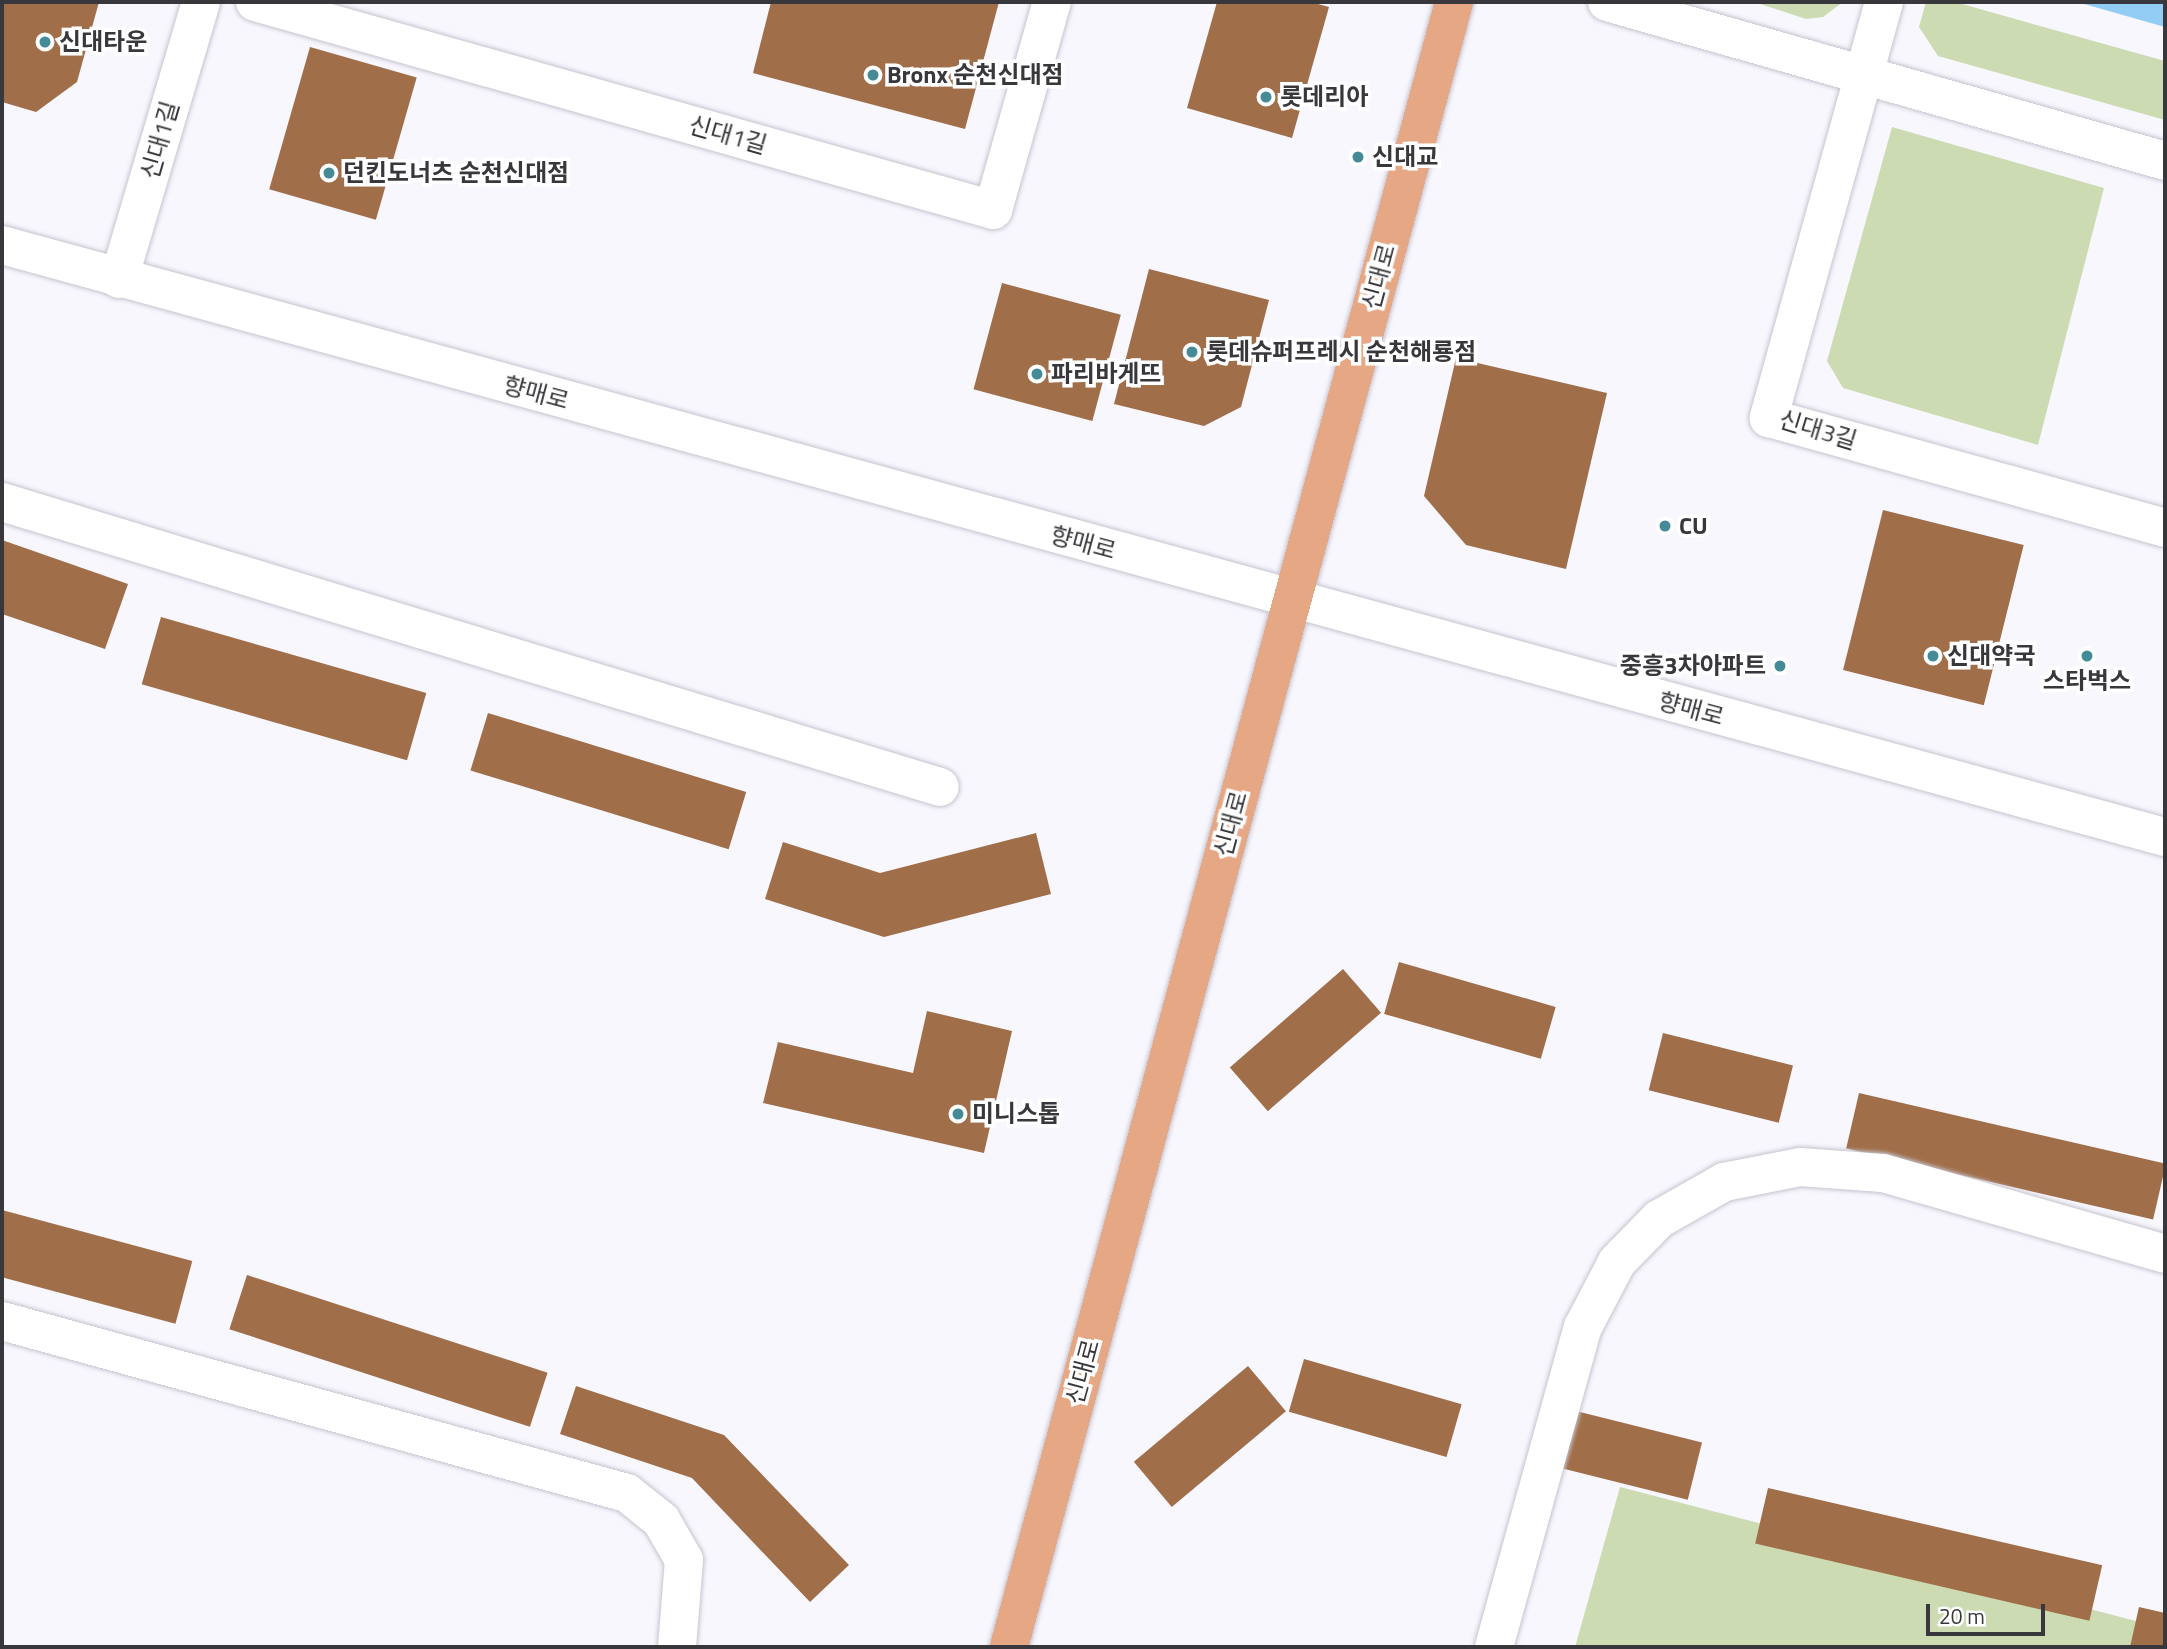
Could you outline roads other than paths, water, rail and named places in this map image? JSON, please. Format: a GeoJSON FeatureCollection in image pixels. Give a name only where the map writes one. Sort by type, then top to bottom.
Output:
{"type":"FeatureCollection","features":[{"type":"Feature","properties":{"kind":"main road","name":"신대로"},"geometry":{"type":"LineString","coordinates":[[1009,1647],[1454,2]]}},
{"type":"Feature","properties":{"kind":"street","name":"신대1길"},"geometry":{"type":"LineString","coordinates":[[120,279],[201,2]]}},
{"type":"Feature","properties":{"kind":"street","name":"신대1길"},"geometry":{"type":"LineString","coordinates":[[255,2],[993,210],[1052,2]]}},
{"type":"Feature","properties":{"kind":"street"},"geometry":{"type":"LineString","coordinates":[[1607,2],[2165,160]]}},
{"type":"Feature","properties":{"kind":"street","name":"신대3길"},"geometry":{"type":"LineString","coordinates":[[1884,2],[1769,418],[2165,528]]}},
{"type":"Feature","properties":{"kind":"street","name":"향매로"},"geometry":{"type":"LineString","coordinates":[[2,245],[2165,837]]}},
{"type":"Feature","properties":{"kind":"street"},"geometry":{"type":"LineString","coordinates":[[2,502],[940,787]]}},
{"type":"Feature","properties":{"kind":"street"},"geometry":{"type":"LineString","coordinates":[[1494,1647],[1583,1327],[1617,1262],[1659,1219],[1724,1182],[1800,1167],[1883,1173],[2165,1254]]}},
{"type":"Feature","properties":{"kind":"street"},"geometry":{"type":"LineString","coordinates":[[2,1321],[627,1493],[660,1520],[684,1560],[677,1647]]}},
{"type":"Feature","properties":{"kind":"water"},"geometry":{"type":"Polygon","coordinates":[[[2077,2],[2165,2],[2165,27],[2077,2]]]}},
{"type":"Feature","properties":{"kind":"place","name":"신대타운"},"geometry":{"type":"Point","coordinates":[45,42]}},
{"type":"Feature","properties":{"kind":"place","name":"Bronx 순천신대점"},"geometry":{"type":"Point","coordinates":[873,75]}},
{"type":"Feature","properties":{"kind":"place","name":"롯데리아"},"geometry":{"type":"Point","coordinates":[1266,97]}},
{"type":"Feature","properties":{"kind":"place","name":"신대교"},"geometry":{"type":"Point","coordinates":[1358,157]}},
{"type":"Feature","properties":{"kind":"place","name":"던킨도너츠 순천신대점"},"geometry":{"type":"Point","coordinates":[329,173]}},
{"type":"Feature","properties":{"kind":"place","name":"롯데슈퍼프레시 순천해룡점"},"geometry":{"type":"Point","coordinates":[1192,352]}},
{"type":"Feature","properties":{"kind":"place","name":"파리바게뜨"},"geometry":{"type":"Point","coordinates":[1037,374]}},
{"type":"Feature","properties":{"kind":"place","name":"CU"},"geometry":{"type":"Point","coordinates":[1665,526]}},
{"type":"Feature","properties":{"kind":"place","name":"신대약국"},"geometry":{"type":"Point","coordinates":[1933,656]}},
{"type":"Feature","properties":{"kind":"place","name":"스타벅스"},"geometry":{"type":"Point","coordinates":[2087,656]}},
{"type":"Feature","properties":{"kind":"place","name":"중흥3차아파트"},"geometry":{"type":"Point","coordinates":[1780,666]}},
{"type":"Feature","properties":{"kind":"place","name":"미니스톱"},"geometry":{"type":"Point","coordinates":[958,1114]}}]}
